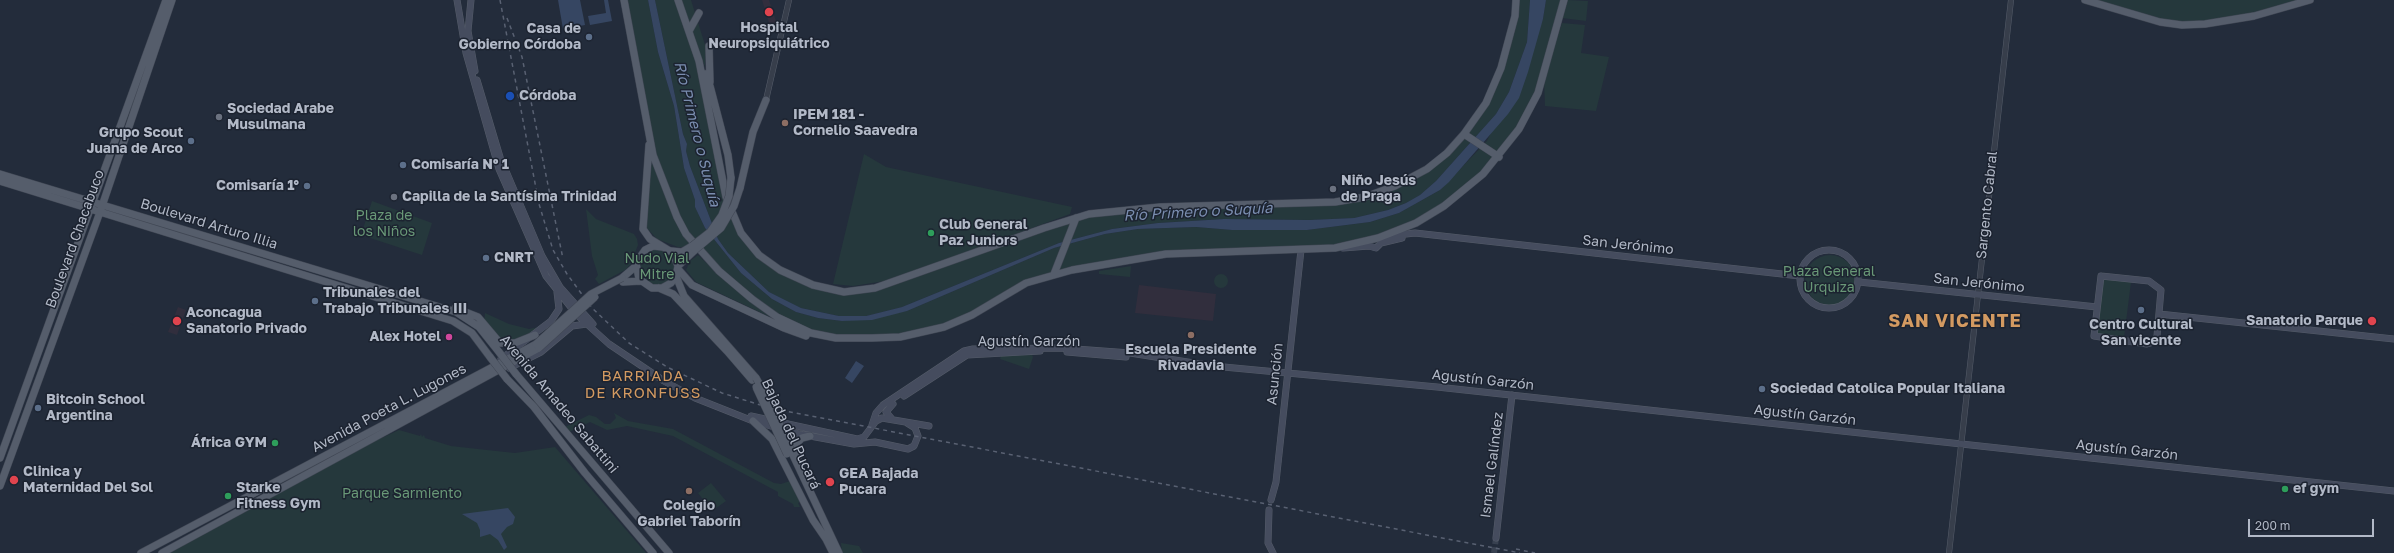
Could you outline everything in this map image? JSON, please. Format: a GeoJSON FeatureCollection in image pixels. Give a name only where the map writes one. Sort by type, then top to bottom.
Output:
{"type":"FeatureCollection","features":[{"type":"Feature","properties":{"kind":"main road","name":"Boulevard Chacabuco"},"geometry":{"type":"LineString","coordinates":[[0,458],[166,0]]}},
{"type":"Feature","properties":{"kind":"main road","name":"Boulevard Chacabuco"},"geometry":{"type":"LineString","coordinates":[[0,486],[101,208],[172,0]]}},
{"type":"Feature","properties":{"kind":"main road"},"geometry":{"type":"LineString","coordinates":[[457,0],[466,54],[495,159],[537,258],[557,292],[621,348],[676,384],[732,410],[773,425],[810,436],[854,444],[874,442],[908,449],[914,446],[918,436],[915,428],[908,423]]}},
{"type":"Feature","properties":{"kind":"main road"},"geometry":{"type":"LineString","coordinates":[[472,0],[468,23],[471,55],[500,157],[542,256],[557,284],[587,324],[609,344],[664,381],[695,398],[753,421],[856,439],[864,437],[871,426],[878,419],[928,426]]}},
{"type":"Feature","properties":{"kind":"main road"},"geometry":{"type":"LineString","coordinates":[[624,0],[649,138],[677,217],[686,234],[703,255],[729,280],[769,312],[805,331],[836,338]]}},
{"type":"Feature","properties":{"kind":"main road"},"geometry":{"type":"LineString","coordinates":[[662,247],[653,246],[643,251],[636,266],[641,281],[649,287],[659,288],[671,283],[678,270],[694,248],[718,222],[726,204],[731,178],[729,159],[710,86],[699,61],[678,0]]}},
{"type":"Feature","properties":{"kind":"main road"},"geometry":{"type":"LineString","coordinates":[[699,61],[726,197],[737,226],[746,240],[766,262],[805,283],[836,291],[868,290],[1075,220],[1138,208],[1322,204],[1365,198],[1395,186],[1427,169],[1467,136],[1493,89],[1515,16],[1516,0]]}},
{"type":"Feature","properties":{"kind":"main road"},"geometry":{"type":"LineString","coordinates":[[670,251],[676,258],[678,270],[692,285],[784,328],[808,336],[836,338],[900,337],[944,327],[972,315],[1026,283],[1055,272],[1149,256],[1336,248],[1378,238],[1416,223],[1444,206],[1483,174],[1523,122],[1536,99],[1564,0]]}},
{"type":"Feature","properties":{"kind":"main road"},"geometry":{"type":"LineString","coordinates":[[2086,0],[2160,22],[2182,25],[2205,24],[2254,16],[2310,0]]}},
{"type":"Feature","properties":{"kind":"main road"},"geometry":{"type":"LineString","coordinates":[[689,31],[699,13]]}},
{"type":"Feature","properties":{"kind":"main road"},"geometry":{"type":"LineString","coordinates":[[709,46],[710,86]]}},
{"type":"Feature","properties":{"kind":"main road"},"geometry":{"type":"LineString","coordinates":[[649,138],[642,225],[646,234],[662,247],[670,251],[682,252],[694,248],[721,228],[734,206],[740,188],[753,132],[766,100]]}},
{"type":"Feature","properties":{"kind":"main road"},"geometry":{"type":"LineString","coordinates":[[1467,136],[1497,156]]}},
{"type":"Feature","properties":{"kind":"main road","name":"Boulevard Arturo Illia"},"geometry":{"type":"LineString","coordinates":[[0,174],[92,206]]}},
{"type":"Feature","properties":{"kind":"main road","name":"Boulevard Arturo Illia"},"geometry":{"type":"LineString","coordinates":[[0,181],[101,208],[411,298]]}},
{"type":"Feature","properties":{"kind":"main road","name":"Boulevard Arturo Illia"},"geometry":{"type":"LineString","coordinates":[[101,208],[254,261],[408,306]]}},
{"type":"Feature","properties":{"kind":"main road"},"geometry":{"type":"LineString","coordinates":[[1055,272],[1075,220]]}},
{"type":"Feature","properties":{"kind":"main road","name":"San Jerónimo"},"geometry":{"type":"LineString","coordinates":[[1378,238],[1410,233],[1800,276]]}},
{"type":"Feature","properties":{"kind":"main road","name":"San Jerónimo"},"geometry":{"type":"LineString","coordinates":[[1336,248],[1369,246],[1376,248],[1381,243],[1401,238],[1454,238]]}},
{"type":"Feature","properties":{"kind":"main road","name":"Asunción"},"geometry":{"type":"LineString","coordinates":[[1271,500],[1276,482],[1301,250]]}},
{"type":"Feature","properties":{"kind":"main road"},"geometry":{"type":"LineString","coordinates":[[1832,250],[1841,252],[1852,261],[1858,273],[1859,282],[1856,291],[1847,302],[1835,308],[1826,308],[1817,306],[1806,297],[1800,285],[1800,276],[1802,268],[1811,257],[1823,251],[1832,250]]}},
{"type":"Feature","properties":{"kind":"main road","name":"Avenida Poeta L. Lugones"},"geometry":{"type":"LineString","coordinates":[[162,553],[537,346],[593,298],[622,280],[636,266]]}},
{"type":"Feature","properties":{"kind":"main road","name":"Bajada del Pucará"},"geometry":{"type":"LineString","coordinates":[[678,270],[684,296],[754,379],[839,553]]}},
{"type":"Feature","properties":{"kind":"main road"},"geometry":{"type":"LineString","coordinates":[[2101,276],[2149,281],[2155,284],[2162,292],[2159,314],[2156,340],[2151,344],[2095,337],[2093,334],[2101,276]]}},
{"type":"Feature","properties":{"kind":"main road","name":"Avenida Poeta L. Lugones"},"geometry":{"type":"LineString","coordinates":[[622,280],[641,281]]}},
{"type":"Feature","properties":{"kind":"main road","name":"San Jerónimo"},"geometry":{"type":"LineString","coordinates":[[1859,282],[2097,307]]}},
{"type":"Feature","properties":{"kind":"main road","name":"Bajada del Pucará"},"geometry":{"type":"LineString","coordinates":[[659,288],[673,294],[754,379]]}},
{"type":"Feature","properties":{"kind":"main road"},"geometry":{"type":"LineString","coordinates":[[557,292],[558,311]]}},
{"type":"Feature","properties":{"kind":"main road"},"geometry":{"type":"LineString","coordinates":[[411,298],[432,301],[471,313],[484,322],[494,338],[500,343],[515,344],[535,335]]}},
{"type":"Feature","properties":{"kind":"main road","name":"Avenida Amadeo Sabattini"},"geometry":{"type":"LineString","coordinates":[[411,298],[464,316],[479,327],[516,374],[669,553]]}},
{"type":"Feature","properties":{"kind":"main road"},"geometry":{"type":"LineString","coordinates":[[485,375],[551,321],[558,311],[571,304]]}},
{"type":"Feature","properties":{"kind":"main road","name":"Avenida Amadeo Sabattini"},"geometry":{"type":"LineString","coordinates":[[408,306],[462,325],[472,333],[507,379],[534,407],[585,473],[653,553]]}},
{"type":"Feature","properties":{"kind":"main road"},"geometry":{"type":"LineString","coordinates":[[2159,314],[2394,339]]}},
{"type":"Feature","properties":{"kind":"main road"},"geometry":{"type":"LineString","coordinates":[[485,375],[542,352],[572,326],[587,324]]}},
{"type":"Feature","properties":{"kind":"main road","name":"Agustín Garzón"},"geometry":{"type":"LineString","coordinates":[[871,426],[876,413],[883,405],[961,353],[973,349],[1039,347],[1090,349],[1213,366],[1512,395],[2394,491]]}},
{"type":"Feature","properties":{"kind":"main road","name":"Agustín Garzón"},"geometry":{"type":"LineString","coordinates":[[893,420],[887,415],[888,407],[964,356],[974,354],[1063,352],[1213,366]]}},
{"type":"Feature","properties":{"kind":"main road","name":"Avenida Poeta L. Lugones"},"geometry":{"type":"LineString","coordinates":[[140,553],[485,375]]}},
{"type":"Feature","properties":{"kind":"main road","name":"Ismael Galíndez"},"geometry":{"type":"LineString","coordinates":[[1496,538],[1512,395]]}},
{"type":"Feature","properties":{"kind":"main road"},"geometry":{"type":"LineString","coordinates":[[753,421],[769,434],[787,465],[813,520],[826,539]]}},
{"type":"Feature","properties":{"kind":"main road"},"geometry":{"type":"LineString","coordinates":[[769,434],[773,425]]}},
{"type":"Feature","properties":{"kind":"main road"},"geometry":{"type":"LineString","coordinates":[[871,426],[871,436],[874,442]]}},
{"type":"Feature","properties":{"kind":"main road"},"geometry":{"type":"LineString","coordinates":[[810,436],[799,440],[796,449],[828,529]]}},
{"type":"Feature","properties":{"kind":"main road","name":"Bajada del Pucará"},"geometry":{"type":"LineString","coordinates":[[790,453],[833,553]]}},
{"type":"Feature","properties":{"kind":"main road"},"geometry":{"type":"LineString","coordinates":[[1269,510],[1268,543],[1273,553]]}},
{"type":"Feature","properties":{"kind":"street"},"geometry":{"type":"LineString","coordinates":[[766,100],[789,0]]}},
{"type":"Feature","properties":{"kind":"street","name":"Sargento Cabral"},"geometry":{"type":"LineString","coordinates":[[1949,553],[2011,0]]}},
{"type":"Feature","properties":{"kind":"shaded area","name":"Hospital Neuropsiquiátrico"},"geometry":{"type":"Polygon","coordinates":[[[762,0],[769,0],[777,24],[770,26],[762,0]]]}},
{"type":"Feature","properties":{"kind":"shaded area"},"geometry":{"type":"Polygon","coordinates":[[[1139,285],[1216,294],[1213,321],[1135,313],[1139,285]]]}},
{"type":"Feature","properties":{"kind":"shaded area","name":"Aconcagua Sanatorio Privado"},"geometry":{"type":"Polygon","coordinates":[[[178,307],[186,310],[177,335],[168,332],[178,307]]]}},
{"type":"Feature","properties":{"kind":"green space"},"geometry":{"type":"Polygon","coordinates":[[[624,0],[648,0],[658,52],[674,106],[684,168],[695,200],[695,207],[705,228],[741,273],[772,299],[796,312],[818,318],[842,321],[907,311],[1054,248],[1105,234],[1138,229],[1196,227],[1232,230],[1307,230],[1370,222],[1399,213],[1440,190],[1487,141],[1543,19],[1546,0],[1564,0],[1538,93],[1499,157],[1429,215],[1350,245],[1166,254],[1042,277],[961,321],[885,338],[811,333],[752,299],[686,234],[653,155],[624,0]]]}},
{"type":"Feature","properties":{"kind":"green space"},"geometry":{"type":"Polygon","coordinates":[[[655,0],[678,0],[699,61],[733,217],[759,255],[805,283],[860,291],[1076,218],[1138,208],[1322,204],[1395,186],[1447,153],[1490,95],[1516,0],[1530,0],[1527,42],[1509,92],[1496,114],[1436,181],[1420,195],[1406,203],[1388,210],[1354,218],[1309,220],[1224,219],[1158,223],[1112,229],[1059,243],[902,307],[866,316],[839,316],[801,308],[769,292],[728,253],[718,239],[690,166],[686,151],[687,144],[683,134],[655,0]]]}},
{"type":"Feature","properties":{"kind":"green space"},"geometry":{"type":"Polygon","coordinates":[[[680,0],[691,0],[706,48],[705,67],[680,0]]]}},
{"type":"Feature","properties":{"kind":"green space"},"geometry":{"type":"Polygon","coordinates":[[[1568,0],[1588,1],[1586,21],[1562,18],[1568,0]]]}},
{"type":"Feature","properties":{"kind":"green space"},"geometry":{"type":"Polygon","coordinates":[[[2085,0],[2310,0],[2292,7],[2182,25],[2085,0]]]}},
{"type":"Feature","properties":{"kind":"green space"},"geometry":{"type":"Polygon","coordinates":[[[1562,23],[1585,25],[1581,53],[1609,57],[1596,111],[1545,106],[1544,79],[1562,23]]]}},
{"type":"Feature","properties":{"kind":"green space","name":"Club General Paz Juniors"},"geometry":{"type":"Polygon","coordinates":[[[864,154],[886,167],[1072,207],[1070,214],[891,280],[853,286],[833,284],[864,154]]]}},
{"type":"Feature","properties":{"kind":"green space"},"geometry":{"type":"Polygon","coordinates":[[[652,159],[691,243],[683,247],[678,247],[657,239],[646,227],[652,159]]]}},
{"type":"Feature","properties":{"kind":"green space","name":"Plaza de los Niños"},"geometry":{"type":"Polygon","coordinates":[[[372,201],[432,223],[422,255],[361,235],[372,201]]]}},
{"type":"Feature","properties":{"kind":"green space"},"geometry":{"type":"Polygon","coordinates":[[[586,209],[596,219],[634,234],[637,239],[638,245],[630,265],[625,270],[599,284],[595,279],[598,275],[592,256],[586,209]]]}},
{"type":"Feature","properties":{"kind":"green space","name":"Nudo Vial Mitre"},"geometry":{"type":"Polygon","coordinates":[[[660,249],[670,254],[674,260],[674,274],[670,280],[664,284],[654,285],[644,280],[640,274],[639,264],[644,254],[650,250],[660,249]]]}},
{"type":"Feature","properties":{"kind":"green space"},"geometry":{"type":"Polygon","coordinates":[[[698,255],[725,281],[770,317],[696,282],[686,270],[690,261],[698,255]]]}},
{"type":"Feature","properties":{"kind":"green space","name":"Plaza General Urquiza"},"geometry":{"type":"Polygon","coordinates":[[[1825,255],[1835,255],[1848,262],[1855,275],[1855,285],[1848,298],[1835,305],[1825,305],[1816,301],[1809,294],[1805,285],[1805,275],[1809,266],[1816,259],[1825,255]]]}},
{"type":"Feature","properties":{"kind":"green space"},"geometry":{"type":"Polygon","coordinates":[[[1131,266],[1130,277],[1099,274],[1099,271],[1131,266]]]}},
{"type":"Feature","properties":{"kind":"green space"},"geometry":{"type":"Polygon","coordinates":[[[1218,274],[1224,274],[1228,278],[1228,284],[1224,288],[1218,288],[1214,284],[1214,278],[1218,274]]]}},
{"type":"Feature","properties":{"kind":"green space"},"geometry":{"type":"Polygon","coordinates":[[[2102,278],[2131,282],[2124,338],[2095,334],[2102,278]]]}},
{"type":"Feature","properties":{"kind":"green space"},"geometry":{"type":"Polygon","coordinates":[[[485,313],[509,324],[529,329],[539,327],[531,334],[504,343],[484,322],[485,313]]]}},
{"type":"Feature","properties":{"kind":"green space"},"geometry":{"type":"Polygon","coordinates":[[[1032,355],[1033,357],[1029,369],[1000,359],[1001,356],[1032,355]]]}},
{"type":"Feature","properties":{"kind":"green space"},"geometry":{"type":"Polygon","coordinates":[[[614,413],[628,421],[673,429],[774,483],[781,484],[790,481],[800,502],[798,503],[800,507],[794,507],[793,504],[778,496],[778,492],[673,436],[627,426],[607,430],[590,422],[569,432],[565,427],[589,415],[596,417],[605,424],[610,424],[616,418],[614,413]]]}},
{"type":"Feature","properties":{"kind":"green space","name":"Parque Sarmiento"},"geometry":{"type":"Polygon","coordinates":[[[399,430],[420,436],[421,434],[422,437],[424,435],[425,438],[451,446],[496,451],[515,453],[555,447],[646,553],[167,553],[353,451],[399,430]]]}},
{"type":"Feature","properties":{"kind":"green space"},"geometry":{"type":"Polygon","coordinates":[[[711,483],[726,501],[712,511],[698,493],[711,483]]]}},
{"type":"Feature","properties":{"kind":"green space"},"geometry":{"type":"Polygon","coordinates":[[[841,543],[859,546],[863,553],[842,553],[841,543]]]}},
{"type":"Feature","properties":{"kind":"water"},"geometry":{"type":"Polygon","coordinates":[[[558,0],[580,0],[585,25],[563,29],[558,0]]]}},
{"type":"Feature","properties":{"kind":"water"},"geometry":{"type":"Polygon","coordinates":[[[604,0],[608,0],[612,21],[590,25],[588,16],[606,13],[604,0]]]}},
{"type":"Feature","properties":{"kind":"water"},"geometry":{"type":"Polygon","coordinates":[[[648,0],[655,0],[683,134],[687,144],[686,151],[690,166],[718,239],[728,253],[769,292],[801,308],[839,316],[866,316],[902,307],[1059,243],[1112,229],[1158,223],[1224,219],[1309,220],[1354,218],[1388,210],[1406,203],[1420,195],[1436,181],[1496,114],[1509,92],[1527,42],[1530,0],[1546,0],[1543,19],[1528,72],[1519,98],[1508,114],[1449,182],[1440,190],[1399,213],[1370,222],[1307,230],[1232,230],[1196,227],[1138,229],[1105,234],[1054,248],[907,311],[872,320],[842,321],[818,318],[796,312],[772,299],[741,273],[705,228],[695,207],[695,200],[684,168],[674,106],[658,52],[648,0]]]}},
{"type":"Feature","properties":{"kind":"water"},"geometry":{"type":"Polygon","coordinates":[[[856,361],[864,366],[852,383],[845,378],[856,361]]]}},
{"type":"Feature","properties":{"kind":"water"},"geometry":{"type":"Polygon","coordinates":[[[508,508],[515,517],[513,524],[507,527],[501,534],[507,547],[504,550],[498,540],[490,534],[480,537],[480,530],[477,523],[462,514],[508,508]]]}},
{"type":"Feature","properties":{"kind":"tunnel"},"geometry":{"type":"LineString","coordinates":[[1494,553],[1496,538]]}},
{"type":"Feature","properties":{"kind":"railway"},"geometry":{"type":"LineString","coordinates":[[500,0],[539,204],[553,250],[567,274],[592,308],[629,343],[667,367],[722,393],[770,408],[1520,553]]}},
{"type":"Feature","properties":{"kind":"railway"},"geometry":{"type":"LineString","coordinates":[[507,18],[522,57],[563,259]]}},
{"type":"Feature","properties":{"kind":"railway"},"geometry":{"type":"LineString","coordinates":[[1516,549],[1535,553]]}},
{"type":"Feature","properties":{"kind":"place","name":"Hospital Neuropsiquiátrico"},"geometry":{"type":"Point","coordinates":[769,12]}},
{"type":"Feature","properties":{"kind":"place","name":"Casa de Gobierno Córdoba"},"geometry":{"type":"Point","coordinates":[589,37]}},
{"type":"Feature","properties":{"kind":"place","name":"Córdoba"},"geometry":{"type":"Point","coordinates":[510,96]}},
{"type":"Feature","properties":{"kind":"place","name":"Sociedad Arabe Musulmana"},"geometry":{"type":"Point","coordinates":[219,117]}},
{"type":"Feature","properties":{"kind":"place","name":"IPEM 181 - Cornelio Saavedra"},"geometry":{"type":"Point","coordinates":[785,123]}},
{"type":"Feature","properties":{"kind":"place","name":"Grupo Scout Juana de Arco"},"geometry":{"type":"Point","coordinates":[191,141]}},
{"type":"Feature","properties":{"kind":"place","name":"Comisaría Nº 1"},"geometry":{"type":"Point","coordinates":[403,165]}},
{"type":"Feature","properties":{"kind":"place","name":"Comisaría 1°"},"geometry":{"type":"Point","coordinates":[307,186]}},
{"type":"Feature","properties":{"kind":"place","name":"Niño Jesús de Praga"},"geometry":{"type":"Point","coordinates":[1333,189]}},
{"type":"Feature","properties":{"kind":"place","name":"Capilla de la Santísima Trinidad"},"geometry":{"type":"Point","coordinates":[394,197]}},
{"type":"Feature","properties":{"kind":"place","name":"Club General Paz Juniors"},"geometry":{"type":"Point","coordinates":[931,233]}},
{"type":"Feature","properties":{"kind":"place","name":"CNRT"},"geometry":{"type":"Point","coordinates":[486,258]}},
{"type":"Feature","properties":{"kind":"place","name":"Tribunales del Trabajo Tribunales III"},"geometry":{"type":"Point","coordinates":[315,301]}},
{"type":"Feature","properties":{"kind":"place","name":"Centro Cultural San vicente"},"geometry":{"type":"Point","coordinates":[2141,310]}},
{"type":"Feature","properties":{"kind":"place","name":"Aconcagua Sanatorio Privado"},"geometry":{"type":"Point","coordinates":[177,321]}},
{"type":"Feature","properties":{"kind":"place","name":"Sanatorio Parque"},"geometry":{"type":"Point","coordinates":[2372,321]}},
{"type":"Feature","properties":{"kind":"place","name":"Escuela Presidente Rivadavia"},"geometry":{"type":"Point","coordinates":[1191,335]}},
{"type":"Feature","properties":{"kind":"place","name":"Alex Hotel"},"geometry":{"type":"Point","coordinates":[449,337]}},
{"type":"Feature","properties":{"kind":"place","name":"Sociedad Catolica Popular Italiana"},"geometry":{"type":"Point","coordinates":[1762,389]}},
{"type":"Feature","properties":{"kind":"place","name":"Bitcoin School Argentina"},"geometry":{"type":"Point","coordinates":[38,408]}},
{"type":"Feature","properties":{"kind":"place","name":"África GYM"},"geometry":{"type":"Point","coordinates":[275,443]}},
{"type":"Feature","properties":{"kind":"place","name":"Clinica y Maternidad Del Sol"},"geometry":{"type":"Point","coordinates":[14,480]}},
{"type":"Feature","properties":{"kind":"place","name":"GEA Bajada Pucara"},"geometry":{"type":"Point","coordinates":[830,482]}},
{"type":"Feature","properties":{"kind":"place","name":"ef gym"},"geometry":{"type":"Point","coordinates":[2285,489]}},
{"type":"Feature","properties":{"kind":"place","name":"Colegio Gabriel Taborín"},"geometry":{"type":"Point","coordinates":[689,491]}},
{"type":"Feature","properties":{"kind":"place","name":"Starke Fitness Gym"},"geometry":{"type":"Point","coordinates":[228,496]}},
{"type":"Feature","properties":{"kind":"district","name":"SAN VICENTE"},"geometry":{"type":"Point","coordinates":[1955,321]}},
{"type":"Feature","properties":{"kind":"district","name":"BARRIADA DE KRONFUSS"},"geometry":{"type":"Point","coordinates":[643,384]}},
{"type":"Feature","properties":{"kind":"water label","name":"Río Primero o Suquía"},"geometry":{"type":"Point","coordinates":[697,134]}},
{"type":"Feature","properties":{"kind":"water label","name":"Río Primero o Suquía"},"geometry":{"type":"Point","coordinates":[1198,212]}}]}
